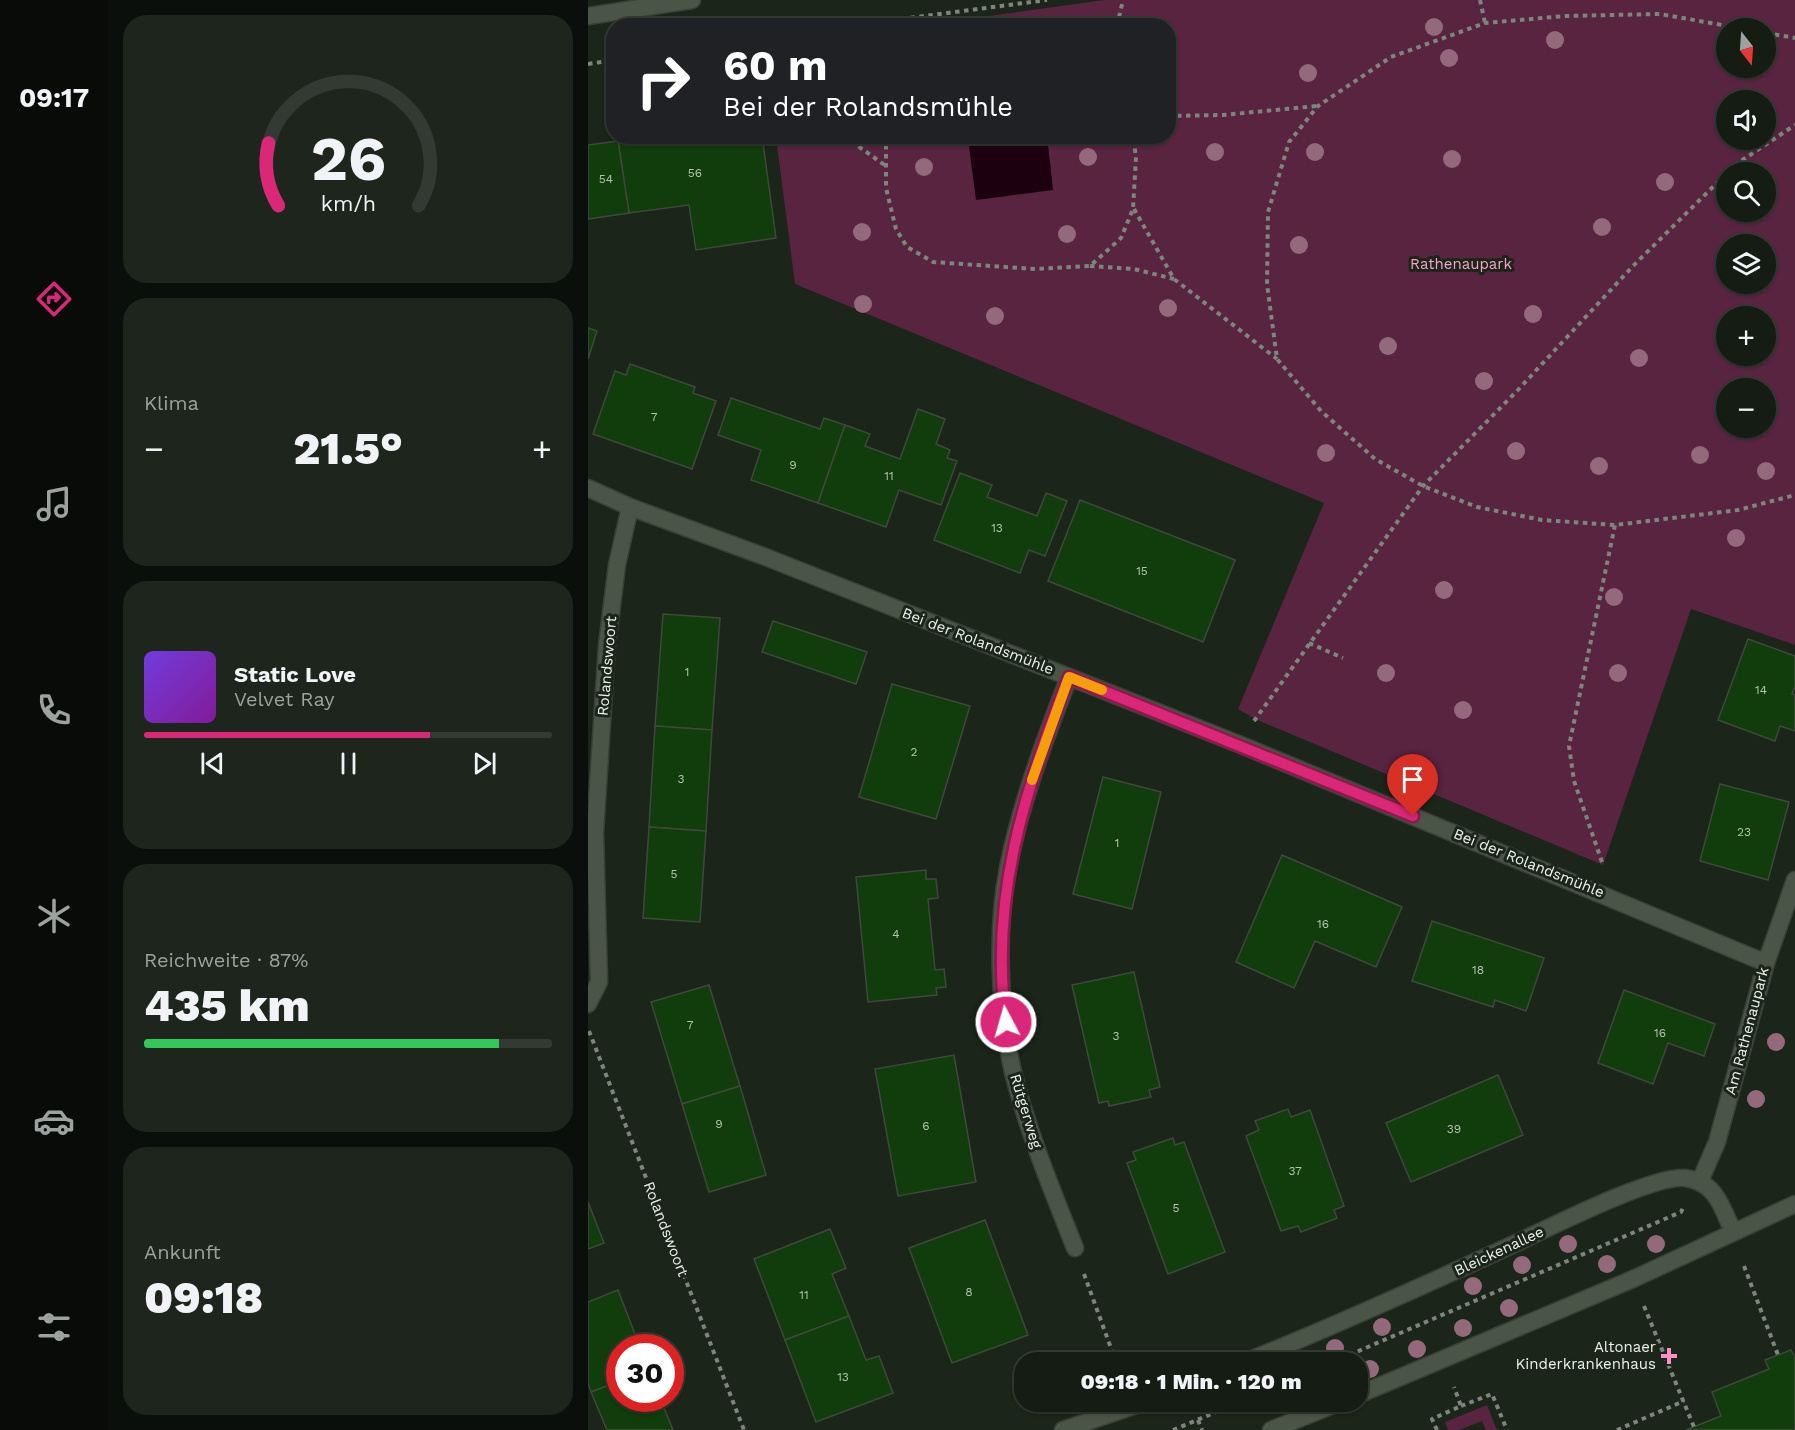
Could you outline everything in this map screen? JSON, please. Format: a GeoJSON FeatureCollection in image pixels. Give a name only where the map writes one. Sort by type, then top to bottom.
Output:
{"type":"FeatureCollection","features":[{"type":"Feature","properties":{"kind":"street"},"geometry":{"type":"LineString","coordinates":[[588,16],[692,0]]}},
{"type":"Feature","properties":{"kind":"street","name":"Bei der Rolandsmühle"},"geometry":{"type":"LineString","coordinates":[[588,488],[630,507],[1241,745],[1766,963]]}},
{"type":"Feature","properties":{"kind":"street","name":"Rolandswoort"},"geometry":{"type":"LineString","coordinates":[[588,1004],[599,982],[595,832],[607,645],[617,565],[630,507]]}},
{"type":"Feature","properties":{"kind":"street","name":"Rütgerweg"},"geometry":{"type":"LineString","coordinates":[[1069,677],[1024,805],[1008,869],[1002,927],[1003,998],[1012,1069],[1026,1118],[1075,1248]]}},
{"type":"Feature","properties":{"kind":"street","name":"Am Rathenaupark"},"geometry":{"type":"LineString","coordinates":[[1700,1181],[1717,1142],[1766,963],[1795,880]]}},
{"type":"Feature","properties":{"kind":"street","name":"Bleickenallee"},"geometry":{"type":"LineString","coordinates":[[1270,1352],[1338,1325],[1597,1206],[1674,1178],[1700,1181]]}},
{"type":"Feature","properties":{"kind":"street"},"geometry":{"type":"LineString","coordinates":[[1700,1181],[1718,1197],[1733,1232]]}},
{"type":"Feature","properties":{"kind":"street"},"geometry":{"type":"LineString","coordinates":[[1368,1391],[1633,1279],[1795,1203]]}},
{"type":"Feature","properties":{"kind":"street"},"geometry":{"type":"LineString","coordinates":[[1063,1430],[1116,1412]]}},
{"type":"Feature","properties":{"kind":"street"},"geometry":{"type":"LineString","coordinates":[[1271,1430],[1316,1412]]}},
{"type":"Feature","properties":{"kind":"path"},"geometry":{"type":"LineString","coordinates":[[909,18],[1047,0]]}},
{"type":"Feature","properties":{"kind":"path"},"geometry":{"type":"LineString","coordinates":[[1119,18],[1123,0]]}},
{"type":"Feature","properties":{"kind":"path"},"geometry":{"type":"LineString","coordinates":[[1480,0],[1485,23]]}},
{"type":"Feature","properties":{"kind":"path"},"geometry":{"type":"LineString","coordinates":[[1277,359],[1267,284],[1268,212],[1289,142],[1318,106],[1391,57],[1485,23],[1564,16],[1660,14],[1716,24]]}},
{"type":"Feature","properties":{"kind":"path"},"geometry":{"type":"LineString","coordinates":[[1776,35],[1795,38]]}},
{"type":"Feature","properties":{"kind":"path"},"geometry":{"type":"LineString","coordinates":[[588,64],[606,61]]}},
{"type":"Feature","properties":{"kind":"path"},"geometry":{"type":"LineString","coordinates":[[1176,116],[1223,115],[1318,106]]}},
{"type":"Feature","properties":{"kind":"path"},"geometry":{"type":"LineString","coordinates":[[1740,162],[1795,125]]}},
{"type":"Feature","properties":{"kind":"path"},"geometry":{"type":"LineString","coordinates":[[855,144],[886,166]]}},
{"type":"Feature","properties":{"kind":"path"},"geometry":{"type":"LineString","coordinates":[[886,144],[886,188],[896,229],[907,247],[933,262],[1035,268],[1090,266],[1134,269],[1174,279]]}},
{"type":"Feature","properties":{"kind":"path"},"geometry":{"type":"LineString","coordinates":[[1090,266],[1121,238],[1133,209],[1136,157],[1134,144]]}},
{"type":"Feature","properties":{"kind":"path"},"geometry":{"type":"LineString","coordinates":[[1241,745],[1255,719],[1422,486],[1516,392],[1633,266],[1716,184]]}},
{"type":"Feature","properties":{"kind":"path"},"geometry":{"type":"LineString","coordinates":[[1133,209],[1174,279],[1277,359],[1321,411],[1375,459],[1422,486],[1476,507],[1542,520],[1615,525],[1737,510],[1795,495]]}},
{"type":"Feature","properties":{"kind":"path"},"geometry":{"type":"LineString","coordinates":[[1608,896],[1603,865],[1574,781],[1569,746],[1615,525]]}},
{"type":"Feature","properties":{"kind":"path"},"geometry":{"type":"LineString","coordinates":[[1309,643],[1343,658]]}},
{"type":"Feature","properties":{"kind":"path","name":"Rolandswoort"},"geometry":{"type":"LineString","coordinates":[[588,1028],[744,1430]]}},
{"type":"Feature","properties":{"kind":"path"},"geometry":{"type":"LineString","coordinates":[[1356,1352],[1681,1212],[1700,1181]]}},
{"type":"Feature","properties":{"kind":"path"},"geometry":{"type":"LineString","coordinates":[[1075,1248],[1112,1352]]}},
{"type":"Feature","properties":{"kind":"path"},"geometry":{"type":"LineString","coordinates":[[1744,1266],[1778,1355]]}},
{"type":"Feature","properties":{"kind":"path"},"geometry":{"type":"LineString","coordinates":[[1644,1308],[1694,1427]]}},
{"type":"Feature","properties":{"kind":"path"},"geometry":{"type":"LineString","coordinates":[[1454,1387],[1461,1406]]}},
{"type":"Feature","properties":{"kind":"path"},"geometry":{"type":"LineString","coordinates":[[1437,1430],[1432,1419],[1492,1394],[1507,1430]]}},
{"type":"Feature","properties":{"kind":"path"},"geometry":{"type":"LineString","coordinates":[[1617,1430],[1684,1401]]}},
{"type":"Feature","properties":{"kind":"path"},"geometry":{"type":"LineString","coordinates":[[1173,1430],[1217,1412]]}},
{"type":"Feature","properties":{"kind":"path"},"geometry":{"type":"LineString","coordinates":[[1198,1420],[1202,1430]]}},
{"type":"Feature","properties":{"kind":"green space","name":"Rathenaupark"},"geometry":{"type":"Polygon","coordinates":[[[1104,0],[1795,0],[1795,645],[1691,609],[1603,865],[1255,719],[1238,709],[1324,503],[795,284],[777,144],[977,144],[1053,190],[1048,144],[1176,144],[1176,18],[974,18],[1104,0]]]}},
{"type":"Feature","properties":{"kind":"green space"},"geometry":{"type":"Polygon","coordinates":[[[1487,1405],[1497,1430],[1486,1430],[1482,1421],[1459,1430],[1448,1430],[1445,1422],[1487,1405]]]}},
{"type":"Feature","properties":{"kind":"shaded area"},"geometry":{"type":"Polygon","coordinates":[[[969,144],[1048,144],[1053,190],[976,200],[969,144]]]}},
{"type":"Feature","properties":{"kind":"building"},"geometry":{"type":"Polygon","coordinates":[[[606,143],[618,144],[629,213],[588,219],[588,145],[606,143]]]}},
{"type":"Feature","properties":{"kind":"building"},"geometry":{"type":"Polygon","coordinates":[[[618,144],[763,144],[776,238],[696,250],[689,205],[629,213],[618,144]]]}},
{"type":"Feature","properties":{"kind":"building"},"geometry":{"type":"Polygon","coordinates":[[[588,328],[597,331],[588,359],[588,328]]]}},
{"type":"Feature","properties":{"kind":"building"},"geometry":{"type":"Polygon","coordinates":[[[630,364],[695,387],[693,393],[716,401],[692,469],[593,434],[615,371],[626,375],[630,364]]]}},
{"type":"Feature","properties":{"kind":"building"},"geometry":{"type":"Polygon","coordinates":[[[731,398],[820,429],[824,418],[845,425],[818,503],[751,480],[761,450],[718,435],[731,398]]]}},
{"type":"Feature","properties":{"kind":"building"},"geometry":{"type":"Polygon","coordinates":[[[918,409],[945,419],[936,444],[950,450],[947,458],[957,461],[941,505],[899,490],[886,527],[818,503],[845,425],[870,434],[865,446],[900,459],[918,409]]]}},
{"type":"Feature","properties":{"kind":"building"},"geometry":{"type":"Polygon","coordinates":[[[960,473],[992,485],[987,497],[1037,516],[1046,493],[1067,501],[1045,556],[1029,550],[1020,573],[934,540],[960,473]]]}},
{"type":"Feature","properties":{"kind":"building"},"geometry":{"type":"Polygon","coordinates":[[[1080,500],[1235,560],[1203,642],[1048,581],[1080,500]]]}},
{"type":"Feature","properties":{"kind":"building"},"geometry":{"type":"Polygon","coordinates":[[[663,614],[720,618],[712,730],[655,726],[663,614]]]}},
{"type":"Feature","properties":{"kind":"building"},"geometry":{"type":"Polygon","coordinates":[[[773,621],[867,652],[856,684],[762,652],[773,621]]]}},
{"type":"Feature","properties":{"kind":"building"},"geometry":{"type":"Polygon","coordinates":[[[1748,639],[1795,656],[1795,687],[1792,694],[1795,695],[1795,731],[1780,726],[1775,741],[1718,720],[1748,639]]]}},
{"type":"Feature","properties":{"kind":"building"},"geometry":{"type":"Polygon","coordinates":[[[892,684],[970,706],[936,819],[859,797],[892,684]]]}},
{"type":"Feature","properties":{"kind":"building"},"geometry":{"type":"Polygon","coordinates":[[[655,726],[712,730],[706,831],[649,827],[655,726]]]}},
{"type":"Feature","properties":{"kind":"building"},"geometry":{"type":"Polygon","coordinates":[[[1103,777],[1161,792],[1132,909],[1073,894],[1103,777]]]}},
{"type":"Feature","properties":{"kind":"building"},"geometry":{"type":"Polygon","coordinates":[[[1720,784],[1789,802],[1768,880],[1700,861],[1720,784]]]}},
{"type":"Feature","properties":{"kind":"building"},"geometry":{"type":"Polygon","coordinates":[[[649,827],[706,831],[700,922],[643,918],[649,827]]]}},
{"type":"Feature","properties":{"kind":"building"},"geometry":{"type":"Polygon","coordinates":[[[1282,855],[1402,907],[1376,967],[1315,941],[1294,988],[1236,962],[1282,855]]]}},
{"type":"Feature","properties":{"kind":"building"},"geometry":{"type":"Polygon","coordinates":[[[926,870],[926,879],[936,879],[938,898],[928,899],[935,970],[944,969],[946,987],[936,988],[937,995],[868,1002],[856,877],[926,870]]]}},
{"type":"Feature","properties":{"kind":"building"},"geometry":{"type":"Polygon","coordinates":[[[1432,921],[1544,958],[1526,1011],[1495,1000],[1493,1007],[1412,981],[1432,921]]]}},
{"type":"Feature","properties":{"kind":"building"},"geometry":{"type":"Polygon","coordinates":[[[1134,972],[1160,1087],[1149,1090],[1151,1097],[1109,1106],[1108,1101],[1099,1103],[1072,985],[1134,972]]]}},
{"type":"Feature","properties":{"kind":"building"},"geometry":{"type":"Polygon","coordinates":[[[709,985],[740,1086],[682,1104],[651,1002],[709,985]]]}},
{"type":"Feature","properties":{"kind":"building"},"geometry":{"type":"Polygon","coordinates":[[[1624,990],[1715,1024],[1704,1056],[1668,1043],[1653,1084],[1598,1063],[1624,990]]]}},
{"type":"Feature","properties":{"kind":"building"},"geometry":{"type":"Polygon","coordinates":[[[954,1055],[976,1182],[898,1196],[875,1069],[954,1055]]]}},
{"type":"Feature","properties":{"kind":"building"},"geometry":{"type":"Polygon","coordinates":[[[1498,1075],[1523,1135],[1411,1182],[1386,1123],[1498,1075]]]}},
{"type":"Feature","properties":{"kind":"building"},"geometry":{"type":"Polygon","coordinates":[[[740,1086],[766,1175],[709,1192],[682,1104],[740,1086]]]}},
{"type":"Feature","properties":{"kind":"building"},"geometry":{"type":"Polygon","coordinates":[[[1288,1109],[1291,1117],[1310,1110],[1344,1206],[1334,1210],[1337,1218],[1301,1232],[1298,1226],[1281,1231],[1246,1136],[1259,1130],[1255,1121],[1288,1109]]]}},
{"type":"Feature","properties":{"kind":"building"},"geometry":{"type":"Polygon","coordinates":[[[1173,1138],[1175,1145],[1184,1142],[1225,1252],[1168,1274],[1127,1163],[1136,1160],[1133,1152],[1173,1138]]]}},
{"type":"Feature","properties":{"kind":"building"},"geometry":{"type":"Polygon","coordinates":[[[588,1202],[604,1243],[588,1249],[588,1202]]]}},
{"type":"Feature","properties":{"kind":"building"},"geometry":{"type":"Polygon","coordinates":[[[985,1220],[1028,1335],[952,1363],[909,1248],[985,1220]]]}},
{"type":"Feature","properties":{"kind":"building"},"geometry":{"type":"Polygon","coordinates":[[[830,1229],[846,1268],[832,1274],[849,1316],[785,1340],[754,1259],[830,1229]]]}},
{"type":"Feature","properties":{"kind":"building"},"geometry":{"type":"Polygon","coordinates":[[[618,1290],[635,1334],[606,1334],[606,1386],[591,1392],[588,1383],[588,1302],[618,1290]]]}},
{"type":"Feature","properties":{"kind":"building"},"geometry":{"type":"Polygon","coordinates":[[[849,1316],[866,1360],[879,1356],[893,1393],[816,1422],[785,1340],[849,1316]]]}},
{"type":"Feature","properties":{"kind":"building"},"geometry":{"type":"Polygon","coordinates":[[[1791,1350],[1795,1357],[1795,1430],[1686,1430],[1721,1416],[1712,1392],[1769,1369],[1765,1360],[1791,1350]]]}},
{"type":"Feature","properties":{"kind":"building"},"geometry":{"type":"Polygon","coordinates":[[[606,1386],[606,1412],[666,1412],[673,1430],[607,1430],[591,1392],[606,1386]]]}},
{"type":"Feature","properties":{"kind":"slow traffic"},"geometry":{"type":"LineString","coordinates":[[1032,780],[1069,677],[1102,690]]}},
{"type":"Feature","properties":{"kind":"place","name":"Altonaer Kinderkrankenhaus"},"geometry":{"type":"Point","coordinates":[1669,1356]}},
{"type":"Feature","properties":{"kind":"route"},"geometry":{"type":"LineString","coordinates":[[1006,1022],[1003,998],[1002,927],[1008,869],[1024,805],[1045,739],[1069,677],[1413,816]]}}]}
